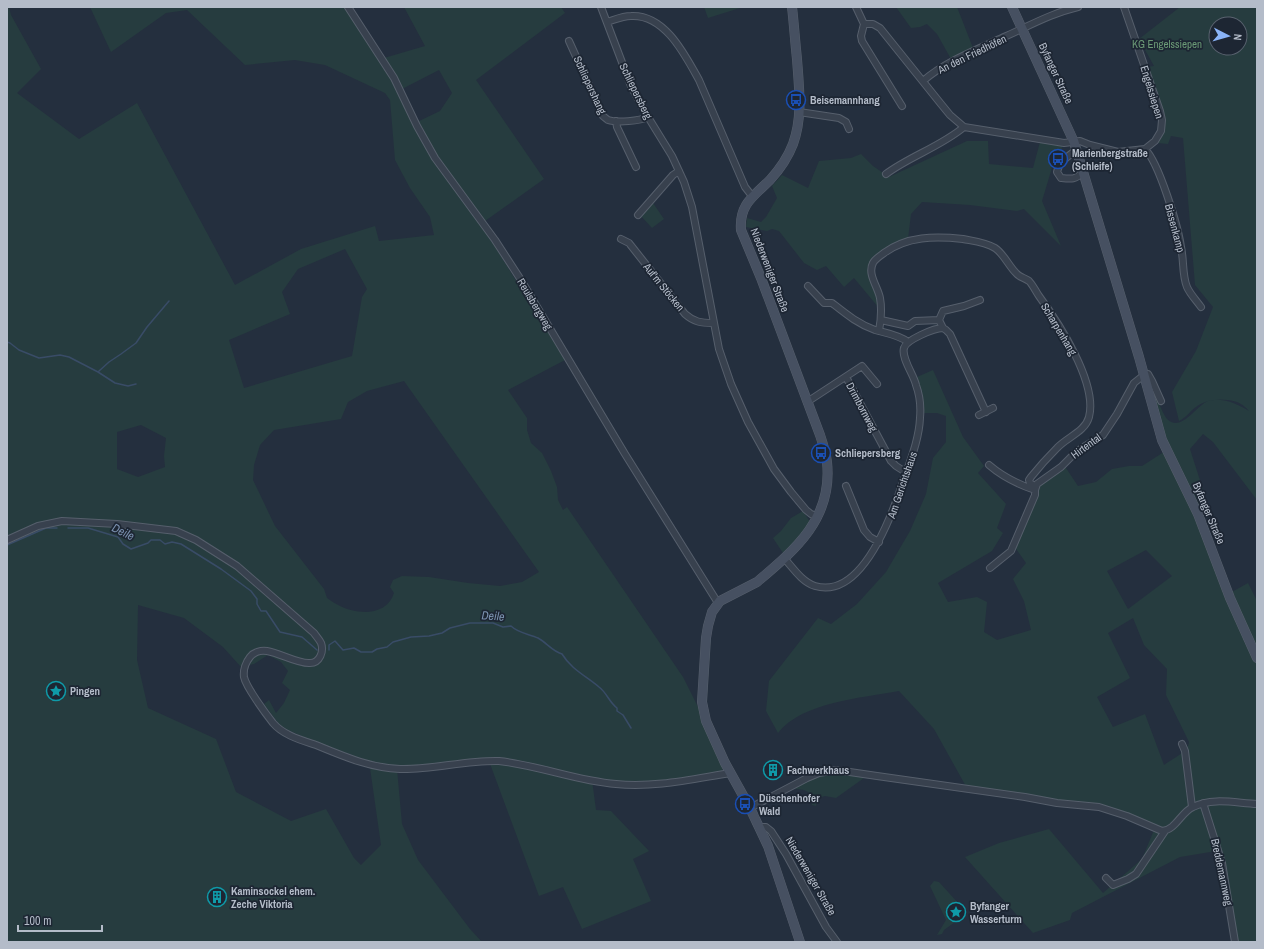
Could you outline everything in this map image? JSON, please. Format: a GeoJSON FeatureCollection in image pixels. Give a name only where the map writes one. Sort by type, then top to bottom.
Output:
{"type":"FeatureCollection","features":[{"type":"Feature","properties":{"kind":"street","name":"Reulsbergweg"},"geometry":{"type":"LineString","coordinates":[[348,7],[394,78],[417,126],[435,158],[513,267],[625,454],[718,603]]}},
{"type":"Feature","properties":{"kind":"street","name":"Schliepersberg"},"geometry":{"type":"LineString","coordinates":[[601,7],[631,86],[680,171],[692,207],[724,367],[748,422],[774,469],[806,510],[818,517]]}},
{"type":"Feature","properties":{"kind":"street","name":"Niederweniger Straße"},"geometry":{"type":"LineString","coordinates":[[792,7],[799,81],[799,112],[797,130],[785,159],[769,180],[752,196],[742,213],[742,230],[820,435],[827,460],[827,484],[824,501],[818,517],[803,540],[752,585],[718,603],[712,612],[706,638],[702,702],[706,721],[730,773],[760,827],[773,858],[800,942]]}},
{"type":"Feature","properties":{"kind":"street"},"geometry":{"type":"LineString","coordinates":[[856,7],[864,24],[861,36],[862,41],[902,106]]}},
{"type":"Feature","properties":{"kind":"street","name":"Byfanger Straße"},"geometry":{"type":"LineString","coordinates":[[1012,7],[1075,146],[1162,440],[1198,514],[1230,598],[1257,658]]}},
{"type":"Feature","properties":{"kind":"street","name":"An den Friedhöfen"},"geometry":{"type":"LineString","coordinates":[[923,81],[944,65],[1065,8],[1078,7]]}},
{"type":"Feature","properties":{"kind":"street","name":"Engelssiepen"},"geometry":{"type":"LineString","coordinates":[[1124,7],[1162,120],[1159,136],[1145,149]]}},
{"type":"Feature","properties":{"kind":"street"},"geometry":{"type":"LineString","coordinates":[[607,22],[623,17],[639,16],[656,23],[669,34],[680,48],[693,70],[745,187],[752,196]]}},
{"type":"Feature","properties":{"kind":"street"},"geometry":{"type":"LineString","coordinates":[[864,24],[874,24],[880,28],[950,115],[964,127],[1075,146]]}},
{"type":"Feature","properties":{"kind":"street","name":"Schliepershang"},"geometry":{"type":"LineString","coordinates":[[569,41],[603,116],[608,120],[616,121],[642,120],[648,117]]}},
{"type":"Feature","properties":{"kind":"street"},"geometry":{"type":"LineString","coordinates":[[799,112],[839,118],[846,122],[849,129]]}},
{"type":"Feature","properties":{"kind":"street","name":"Schliepershang"},"geometry":{"type":"LineString","coordinates":[[616,121],[617,127],[636,167]]}},
{"type":"Feature","properties":{"kind":"street"},"geometry":{"type":"LineString","coordinates":[[886,174],[954,135],[964,127]]}},
{"type":"Feature","properties":{"kind":"street"},"geometry":{"type":"LineString","coordinates":[[1082,172],[1078,177],[1073,179],[1061,178],[1057,172],[1058,167],[1063,160],[1080,141],[1118,152],[1145,149]]}},
{"type":"Feature","properties":{"kind":"street","name":"Bissenkamp"},"geometry":{"type":"LineString","coordinates":[[1145,149],[1151,157],[1167,197],[1181,244],[1184,278],[1190,293],[1201,307]]}},
{"type":"Feature","properties":{"kind":"street"},"geometry":{"type":"LineString","coordinates":[[638,215],[673,175],[680,171]]}},
{"type":"Feature","properties":{"kind":"street","name":"Scharpenhang"},"geometry":{"type":"LineString","coordinates":[[881,320],[880,297],[871,274],[872,264],[890,249],[907,241],[921,238],[947,238],[975,241],[996,248],[1016,273],[1028,281],[1058,324],[1073,350],[1088,388],[1090,399],[1087,423],[1082,429],[1058,447],[1031,477],[1029,480],[1030,484],[1035,488]]}},
{"type":"Feature","properties":{"kind":"street","name":"Auf'm Stöcken"},"geometry":{"type":"LineString","coordinates":[[620,239],[628,243],[691,320],[714,323]]}},
{"type":"Feature","properties":{"kind":"street"},"geometry":{"type":"LineString","coordinates":[[808,286],[824,303],[832,303],[852,319],[879,331],[904,338],[908,342],[943,328]]}},
{"type":"Feature","properties":{"kind":"street"},"geometry":{"type":"LineString","coordinates":[[939,320],[943,311],[980,300]]}},
{"type":"Feature","properties":{"kind":"street"},"geometry":{"type":"LineString","coordinates":[[879,331],[881,320],[908,326],[915,321],[939,320]]}},
{"type":"Feature","properties":{"kind":"street"},"geometry":{"type":"LineString","coordinates":[[939,320],[943,328],[950,334],[986,412]]}},
{"type":"Feature","properties":{"kind":"street","name":"Am Gerichtshaus"},"geometry":{"type":"LineString","coordinates":[[784,558],[809,584],[829,587],[838,585],[850,577],[862,566],[879,542],[889,522],[907,472],[920,426],[921,411],[916,385],[903,351],[908,342]]}},
{"type":"Feature","properties":{"kind":"street"},"geometry":{"type":"LineString","coordinates":[[808,402],[862,366],[877,384]]}},
{"type":"Feature","properties":{"kind":"street","name":"Byfanger Straße"},"geometry":{"type":"LineString","coordinates":[[1144,375],[1148,374],[1161,402]]}},
{"type":"Feature","properties":{"kind":"street","name":"Hirtental"},"geometry":{"type":"LineString","coordinates":[[1035,488],[1037,484],[1061,467],[1076,452],[1103,435],[1117,414],[1134,383],[1144,375]]}},
{"type":"Feature","properties":{"kind":"street","name":"Drimbornweg"},"geometry":{"type":"LineString","coordinates":[[846,377],[891,460],[896,466],[907,472]]}},
{"type":"Feature","properties":{"kind":"street"},"geometry":{"type":"LineString","coordinates":[[979,415],[993,408]]}},
{"type":"Feature","properties":{"kind":"street"},"geometry":{"type":"LineString","coordinates":[[989,465],[1017,484],[1035,488],[1035,495],[1015,544],[1007,556],[990,568]]}},
{"type":"Feature","properties":{"kind":"street"},"geometry":{"type":"LineString","coordinates":[[846,486],[866,533],[879,542]]}},
{"type":"Feature","properties":{"kind":"street"},"geometry":{"type":"LineString","coordinates":[[842,498],[849,496]]}},
{"type":"Feature","properties":{"kind":"street"},"geometry":{"type":"LineString","coordinates":[[7,540],[38,526],[54,522],[69,521],[116,524],[168,530],[183,534],[196,540],[238,566],[314,633],[320,642],[322,649],[318,660],[312,663],[267,651],[258,652],[249,659],[244,671],[245,680],[274,723],[287,733],[365,764],[399,769],[481,761],[504,762],[607,784],[628,785],[666,783],[730,773]]}},
{"type":"Feature","properties":{"kind":"street"},"geometry":{"type":"LineString","coordinates":[[1182,744],[1185,752],[1192,807]]}},
{"type":"Feature","properties":{"kind":"street"},"geometry":{"type":"LineString","coordinates":[[750,808],[807,778],[819,773],[836,770],[1026,797],[1057,803],[1100,807],[1126,816],[1157,830],[1165,831]]}},
{"type":"Feature","properties":{"kind":"street"},"geometry":{"type":"LineString","coordinates":[[1106,878],[1113,885],[1136,874],[1165,831],[1175,824],[1192,807],[1213,801],[1257,804]]}},
{"type":"Feature","properties":{"kind":"street","name":"Breddemannweg"},"geometry":{"type":"LineString","coordinates":[[1203,803],[1222,863],[1234,942]]}},
{"type":"Feature","properties":{"kind":"street","name":"Niederweniger Straße"},"geometry":{"type":"LineString","coordinates":[[760,827],[768,828],[775,837],[823,921],[837,942]]}},
{"type":"Feature","properties":{"kind":"green space"},"geometry":{"type":"Polygon","coordinates":[[[7,7],[9,7],[11,15],[41,69],[17,93],[79,139],[137,103],[235,285],[301,249],[375,226],[379,241],[434,235],[430,217],[410,188],[395,160],[390,100],[385,93],[325,65],[295,60],[245,65],[187,10],[166,13],[111,52],[90,7],[345,7],[372,50],[391,75],[425,144],[486,232],[565,360],[508,390],[527,418],[527,430],[531,443],[542,453],[551,471],[557,487],[558,500],[563,510],[567,507],[683,677],[701,713],[723,766],[722,772],[649,784],[592,780],[596,810],[611,811],[649,851],[633,859],[651,901],[582,929],[563,887],[539,896],[489,761],[397,769],[402,824],[418,860],[470,929],[482,942],[7,942],[7,7]],[[345,249],[298,269],[282,292],[290,314],[229,340],[244,388],[352,356],[362,297],[367,289],[345,249]],[[404,381],[367,391],[348,402],[341,419],[274,430],[260,445],[254,465],[253,480],[275,526],[324,589],[327,598],[347,609],[371,612],[379,610],[390,601],[394,593],[390,587],[393,580],[402,576],[429,577],[500,586],[522,582],[539,572],[404,381]],[[141,425],[117,432],[117,469],[138,477],[165,467],[164,456],[166,438],[141,425]],[[138,605],[137,660],[148,708],[216,739],[236,792],[291,821],[326,809],[354,858],[361,865],[381,845],[369,761],[313,741],[281,727],[264,704],[269,700],[276,713],[284,703],[290,690],[282,683],[288,671],[281,662],[268,655],[254,664],[241,667],[223,647],[184,618],[138,605]]]}},
{"type":"Feature","properties":{"kind":"green space"},"geometry":{"type":"Polygon","coordinates":[[[404,7],[561,7],[565,13],[476,80],[544,179],[485,221],[439,159],[417,122],[440,111],[452,93],[439,70],[402,89],[384,58],[425,46],[404,7]]]}},
{"type":"Feature","properties":{"kind":"green space"},"geometry":{"type":"Polygon","coordinates":[[[704,7],[743,7],[708,18],[704,7]]]}},
{"type":"Feature","properties":{"kind":"green space"},"geometry":{"type":"Polygon","coordinates":[[[896,7],[957,7],[973,48],[951,59],[937,34],[927,24],[920,27],[911,28],[896,7]]]}},
{"type":"Feature","properties":{"kind":"green space","name":"KG Engelssiepen"},"geometry":{"type":"Polygon","coordinates":[[[1180,7],[1257,7],[1257,500],[1213,442],[1203,434],[1190,449],[1205,496],[1198,511],[1230,593],[1248,583],[1257,601],[1257,942],[1236,942],[1219,858],[1216,851],[1180,857],[1072,913],[1070,920],[1033,933],[965,857],[999,843],[1049,829],[1103,893],[1142,859],[1154,830],[1113,812],[968,790],[934,729],[899,691],[851,699],[817,708],[802,714],[778,733],[766,711],[769,681],[818,618],[831,624],[857,604],[886,572],[910,531],[926,494],[933,458],[946,442],[946,416],[937,413],[924,413],[922,395],[917,377],[933,370],[963,437],[984,466],[978,473],[1006,504],[997,528],[1003,533],[992,551],[938,583],[948,602],[977,597],[987,602],[984,632],[997,640],[1031,630],[1024,601],[1013,579],[1026,563],[1014,546],[1036,487],[1064,465],[1078,486],[1096,482],[1112,469],[1129,466],[1142,466],[1167,450],[1148,380],[1165,416],[1172,422],[1178,423],[1183,421],[1208,401],[1195,408],[1179,421],[1172,392],[1196,351],[1213,307],[1195,285],[1183,138],[1171,136],[1168,144],[1158,143],[1163,118],[1146,67],[1154,66],[1139,39],[1180,7]],[[1223,399],[1208,401],[1224,401],[1235,404],[1249,411],[1240,403],[1234,401],[1223,399]],[[1146,550],[1107,571],[1128,609],[1172,576],[1146,550]],[[1133,618],[1108,633],[1130,678],[1097,697],[1113,727],[1145,714],[1164,765],[1183,752],[1188,746],[1189,742],[1166,695],[1167,669],[1144,645],[1133,618]]]}},
{"type":"Feature","properties":{"kind":"green space"},"geometry":{"type":"Polygon","coordinates":[[[967,141],[988,141],[989,164],[1033,168],[1040,142],[1063,146],[1054,161],[1042,201],[1061,246],[1024,209],[1017,211],[970,205],[922,202],[911,214],[908,239],[871,263],[879,308],[854,278],[844,287],[826,266],[817,270],[804,263],[779,231],[772,229],[767,231],[746,227],[747,218],[761,222],[766,217],[777,198],[772,186],[782,175],[808,188],[819,161],[851,158],[861,154],[873,166],[889,177],[967,141]]]}},
{"type":"Feature","properties":{"kind":"green space"},"geometry":{"type":"Polygon","coordinates":[[[653,203],[664,219],[652,228],[641,216],[653,203]]]}},
{"type":"Feature","properties":{"kind":"green space"},"geometry":{"type":"Polygon","coordinates":[[[803,511],[810,522],[809,528],[783,553],[773,538],[781,531],[791,518],[803,511]]]}},
{"type":"Feature","properties":{"kind":"green space"},"geometry":{"type":"Polygon","coordinates":[[[832,770],[864,775],[864,778],[836,798],[825,796],[818,798],[816,806],[812,805],[808,792],[796,789],[794,786],[832,770]]]}},
{"type":"Feature","properties":{"kind":"green space"},"geometry":{"type":"Polygon","coordinates":[[[934,881],[939,882],[959,904],[962,917],[944,930],[942,934],[937,935],[946,920],[930,886],[934,881]]]}},
{"type":"Feature","properties":{"kind":"waterway"},"geometry":{"type":"LineString","coordinates":[[99,371],[136,343],[147,327],[169,301]]}},
{"type":"Feature","properties":{"kind":"waterway"},"geometry":{"type":"LineString","coordinates":[[7,342],[19,350],[39,358],[60,355],[69,357],[98,372],[115,383],[128,386],[136,384]]}},
{"type":"Feature","properties":{"kind":"waterway","name":"Deile"},"geometry":{"type":"LineString","coordinates":[[7,545],[46,528],[57,528]]}},
{"type":"Feature","properties":{"kind":"waterway","name":"Deile"},"geometry":{"type":"LineString","coordinates":[[68,528],[88,528],[118,537],[123,544],[131,549],[148,543],[151,540],[160,540],[165,544],[172,542],[181,544],[221,569],[251,591],[257,599],[257,604],[261,611],[266,611],[280,632],[302,637],[317,650]]}},
{"type":"Feature","properties":{"kind":"waterway","name":"Deile"},"geometry":{"type":"LineString","coordinates":[[329,650],[329,645],[335,641],[343,650],[354,648],[361,652],[372,652],[377,649],[387,647],[393,642],[411,637],[429,636],[442,633],[450,628],[470,623],[493,623],[503,627],[511,626],[520,632],[538,638],[555,651],[562,654],[574,668],[602,689],[617,708],[617,711],[623,715],[631,728]]}},
{"type":"Feature","properties":{"kind":"place","name":"Beisemannhang"},"geometry":{"type":"Point","coordinates":[796,100]}},
{"type":"Feature","properties":{"kind":"place","name":"Marienbergstraße (Schleife)"},"geometry":{"type":"Point","coordinates":[1058,159]}},
{"type":"Feature","properties":{"kind":"place","name":"Schliepersberg"},"geometry":{"type":"Point","coordinates":[821,453]}},
{"type":"Feature","properties":{"kind":"place","name":"Pingen"},"geometry":{"type":"Point","coordinates":[56,691]}},
{"type":"Feature","properties":{"kind":"place","name":"Fachwerkhaus"},"geometry":{"type":"Point","coordinates":[773,770]}},
{"type":"Feature","properties":{"kind":"place","name":"Düschenhofer Wald"},"geometry":{"type":"Point","coordinates":[745,804]}},
{"type":"Feature","properties":{"kind":"place","name":"Kaminsockel ehem. Zeche Viktoria"},"geometry":{"type":"Point","coordinates":[217,897]}},
{"type":"Feature","properties":{"kind":"place","name":"Byfanger Wasserturm"},"geometry":{"type":"Point","coordinates":[956,912]}}]}
